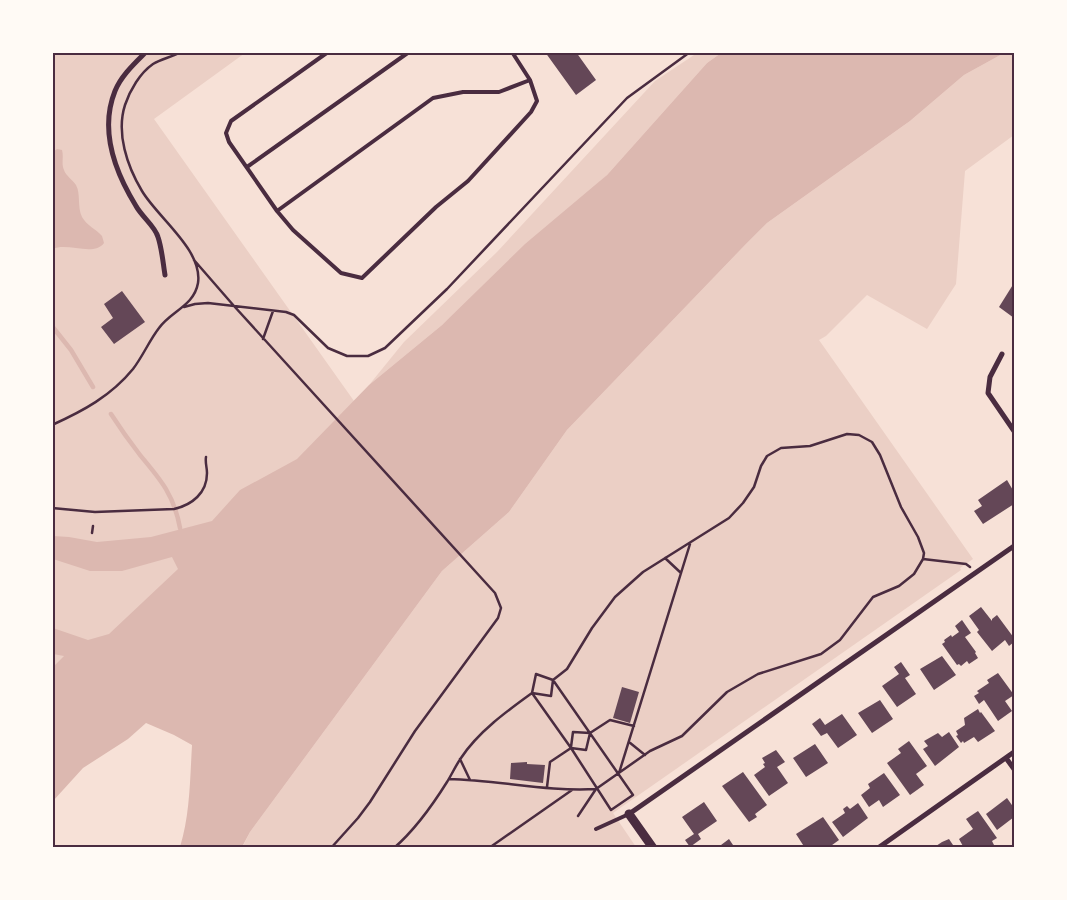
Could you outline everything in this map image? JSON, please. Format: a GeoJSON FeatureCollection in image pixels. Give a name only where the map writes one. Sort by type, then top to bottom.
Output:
{"type":"FeatureCollection","features":[{"type":"Feature","properties":{"kind":"street"},"geometry":{"type":"LineString","coordinates":[[146,52],[130,68],[115,90],[109,112],[108,134],[114,161],[122,182],[138,210],[158,236],[165,275]]}},
{"type":"Feature","properties":{"kind":"street"},"geometry":{"type":"LineString","coordinates":[[1002,354],[990,377],[988,392],[1014,431]]}},
{"type":"Feature","properties":{"kind":"street"},"geometry":{"type":"LineString","coordinates":[[653,848],[629,814],[1014,546]]}},
{"type":"Feature","properties":{"kind":"street"},"geometry":{"type":"LineString","coordinates":[[878,848],[1014,752]]}},
{"type":"Feature","properties":{"kind":"street"},"geometry":{"type":"LineString","coordinates":[[1006,758],[1014,769]]}},
{"type":"Feature","properties":{"kind":"lane"},"geometry":{"type":"LineString","coordinates":[[328,52],[231,120],[226,133],[229,142],[277,211],[293,230],[341,273],[362,278],[436,207],[468,181],[531,112],[537,101],[530,80],[512,52]]}},
{"type":"Feature","properties":{"kind":"lane"},"geometry":{"type":"LineString","coordinates":[[247,167],[408,52]]}},
{"type":"Feature","properties":{"kind":"lane"},"geometry":{"type":"LineString","coordinates":[[277,211],[433,98],[463,92],[499,92],[530,80]]}},
{"type":"Feature","properties":{"kind":"lane"},"geometry":{"type":"LineString","coordinates":[[596,829],[629,814]]}},
{"type":"Feature","properties":{"kind":"path"},"geometry":{"type":"LineString","coordinates":[[181,52],[153,64],[137,81],[130,92],[122,114],[122,141],[129,163],[142,192],[179,236],[194,260],[263,339],[495,593],[500,608],[498,618],[415,730],[370,802],[331,848]]}},
{"type":"Feature","properties":{"kind":"path"},"geometry":{"type":"LineString","coordinates":[[184,307],[208,303],[286,312],[294,315],[328,348],[347,356],[368,356],[385,348],[448,289],[627,98],[690,52]]}},
{"type":"Feature","properties":{"kind":"path"},"geometry":{"type":"LineString","coordinates":[[52,425],[80,412],[116,388],[133,369],[159,328],[169,317],[184,307],[194,295],[197,288],[198,274],[194,260]]}},
{"type":"Feature","properties":{"kind":"path"},"geometry":{"type":"LineString","coordinates":[[263,339],[273,311]]}},
{"type":"Feature","properties":{"kind":"path"},"geometry":{"type":"LineString","coordinates":[[553,680],[567,670],[592,628],[615,598],[643,572],[729,518],[754,487],[761,466],[767,456],[781,448],[810,446],[847,434],[859,435],[872,442],[880,455],[901,507],[918,537],[924,553],[923,559],[914,574],[899,586],[874,597],[840,640],[821,654],[758,674],[727,692],[682,736],[645,755],[596,789],[578,816]]}},
{"type":"Feature","properties":{"kind":"path"},"geometry":{"type":"LineString","coordinates":[[52,508],[95,512],[174,509],[182,507],[190,504],[202,491],[207,476],[206,457]]}},
{"type":"Feature","properties":{"kind":"path"},"geometry":{"type":"LineString","coordinates":[[92,533],[93,526]]}},
{"type":"Feature","properties":{"kind":"path"},"geometry":{"type":"LineString","coordinates":[[618,774],[690,543]]}},
{"type":"Feature","properties":{"kind":"path"},"geometry":{"type":"LineString","coordinates":[[665,558],[681,573]]}},
{"type":"Feature","properties":{"kind":"path"},"geometry":{"type":"LineString","coordinates":[[923,559],[966,564],[978,572]]}},
{"type":"Feature","properties":{"kind":"path"},"geometry":{"type":"LineString","coordinates":[[536,674],[553,680],[633,795],[611,810],[571,748],[532,693],[536,674]]}},
{"type":"Feature","properties":{"kind":"path"},"geometry":{"type":"LineString","coordinates":[[394,848],[429,810],[460,759],[503,713],[532,693],[552,696],[553,680]]}},
{"type":"Feature","properties":{"kind":"path"},"geometry":{"type":"LineString","coordinates":[[571,748],[573,732],[590,733],[610,720],[634,726]]}},
{"type":"Feature","properties":{"kind":"path"},"geometry":{"type":"LineString","coordinates":[[546,787],[550,762],[571,748],[586,750],[590,733]]}},
{"type":"Feature","properties":{"kind":"path"},"geometry":{"type":"LineString","coordinates":[[628,742],[645,755]]}},
{"type":"Feature","properties":{"kind":"path"},"geometry":{"type":"LineString","coordinates":[[460,759],[470,780]]}},
{"type":"Feature","properties":{"kind":"path"},"geometry":{"type":"LineString","coordinates":[[448,780],[470,780],[572,790],[596,789]]}},
{"type":"Feature","properties":{"kind":"path"},"geometry":{"type":"LineString","coordinates":[[489,848],[572,790]]}},
{"type":"Feature","properties":{"kind":"shaded area"},"geometry":{"type":"Polygon","coordinates":[[[53,53],[245,53],[154,119],[354,401],[53,725],[53,53]]]}},
{"type":"Feature","properties":{"kind":"shaded area"},"geometry":{"type":"Polygon","coordinates":[[[697,53],[721,53],[707,63],[607,175],[442,325],[369,385],[404,342],[497,252],[655,81],[697,53]]]}},
{"type":"Feature","properties":{"kind":"shaded area"},"geometry":{"type":"Polygon","coordinates":[[[721,53],[1004,53],[964,75],[910,121],[767,223],[567,430],[509,512],[442,571],[250,832],[242,847],[180,847],[188,810],[192,745],[146,723],[128,739],[83,768],[53,801],[53,667],[64,656],[53,654],[53,628],[88,640],[109,634],[178,569],[172,557],[122,571],[90,571],[53,559],[53,536],[97,542],[151,537],[212,521],[240,490],[297,459],[369,385],[442,325],[525,244],[607,175],[707,63],[721,53]]]}},
{"type":"Feature","properties":{"kind":"shaded area"},"geometry":{"type":"Polygon","coordinates":[[[1004,53],[1014,53],[1014,135],[965,171],[956,284],[927,329],[867,295],[826,336],[819,340],[973,559],[960,568],[961,570],[613,813],[636,847],[242,848],[250,832],[442,571],[509,512],[567,430],[767,223],[910,121],[964,75],[1004,53]]]}},
{"type":"Feature","properties":{"kind":"shaded area"},"geometry":{"type":"Polygon","coordinates":[[[57,149],[62,150],[64,170],[75,183],[82,217],[86,223],[102,236],[104,243],[100,247],[87,249],[59,247],[53,249],[53,152],[57,149]]]}},
{"type":"Feature","properties":{"kind":"building"},"geometry":{"type":"Polygon","coordinates":[[[545,52],[576,52],[596,80],[576,95],[545,52]]]}},
{"type":"Feature","properties":{"kind":"building"},"geometry":{"type":"Polygon","coordinates":[[[1014,283],[1014,318],[999,307],[1014,283]]]}},
{"type":"Feature","properties":{"kind":"building"},"geometry":{"type":"Polygon","coordinates":[[[122,291],[145,322],[114,344],[101,327],[113,318],[104,304],[122,291]]]}},
{"type":"Feature","properties":{"kind":"building"},"geometry":{"type":"Polygon","coordinates":[[[1007,480],[1014,492],[1014,504],[983,524],[974,511],[982,506],[978,500],[1007,480]]]}},
{"type":"Feature","properties":{"kind":"building"},"geometry":{"type":"Polygon","coordinates":[[[981,607],[992,621],[997,615],[1014,638],[1014,642],[1009,646],[1005,640],[992,651],[977,632],[979,630],[969,616],[981,607]]]}},
{"type":"Feature","properties":{"kind":"building"},"geometry":{"type":"Polygon","coordinates":[[[962,620],[971,633],[965,637],[978,658],[969,664],[967,661],[961,666],[957,665],[942,644],[951,635],[952,637],[959,632],[955,626],[962,620]]]}},
{"type":"Feature","properties":{"kind":"building"},"geometry":{"type":"Polygon","coordinates":[[[942,656],[956,675],[934,690],[920,669],[942,656]]]}},
{"type":"Feature","properties":{"kind":"building"},"geometry":{"type":"Polygon","coordinates":[[[901,662],[910,675],[905,678],[916,694],[897,707],[882,686],[899,674],[894,667],[901,662]]]}},
{"type":"Feature","properties":{"kind":"building"},"geometry":{"type":"Polygon","coordinates":[[[998,673],[1014,695],[1005,701],[1012,711],[998,721],[984,700],[979,704],[974,696],[979,693],[977,691],[989,683],[987,680],[998,673]]]}},
{"type":"Feature","properties":{"kind":"building"},"geometry":{"type":"Polygon","coordinates":[[[622,687],[639,692],[630,723],[613,718],[622,687]]]}},
{"type":"Feature","properties":{"kind":"building"},"geometry":{"type":"Polygon","coordinates":[[[880,700],[893,719],[872,733],[858,713],[880,700]]]}},
{"type":"Feature","properties":{"kind":"building"},"geometry":{"type":"Polygon","coordinates":[[[978,709],[995,731],[978,742],[974,737],[961,743],[956,736],[958,735],[956,731],[965,725],[964,718],[978,709]]]}},
{"type":"Feature","properties":{"kind":"building"},"geometry":{"type":"Polygon","coordinates":[[[842,714],[857,735],[838,748],[827,733],[821,736],[812,724],[820,718],[825,725],[842,714]]]}},
{"type":"Feature","properties":{"kind":"building"},"geometry":{"type":"Polygon","coordinates":[[[949,732],[959,747],[935,766],[923,749],[928,746],[924,741],[938,733],[942,737],[949,732]]]}},
{"type":"Feature","properties":{"kind":"building"},"geometry":{"type":"Polygon","coordinates":[[[909,741],[927,766],[916,774],[924,785],[910,795],[887,763],[901,753],[898,749],[909,741]]]}},
{"type":"Feature","properties":{"kind":"building"},"geometry":{"type":"Polygon","coordinates":[[[815,744],[828,763],[806,777],[793,758],[815,744]]]}},
{"type":"Feature","properties":{"kind":"building"},"geometry":{"type":"Polygon","coordinates":[[[776,750],[785,762],[777,767],[788,783],[769,796],[754,775],[765,767],[762,758],[776,750]]]}},
{"type":"Feature","properties":{"kind":"building"},"geometry":{"type":"Polygon","coordinates":[[[527,762],[527,764],[545,765],[543,783],[510,779],[511,763],[527,762]]]}},
{"type":"Feature","properties":{"kind":"building"},"geometry":{"type":"Polygon","coordinates":[[[743,772],[767,805],[755,814],[757,817],[749,822],[722,786],[743,772]]]}},
{"type":"Feature","properties":{"kind":"building"},"geometry":{"type":"Polygon","coordinates":[[[884,773],[900,795],[883,807],[879,800],[869,807],[861,795],[870,788],[868,784],[884,773]]]}},
{"type":"Feature","properties":{"kind":"building"},"geometry":{"type":"Polygon","coordinates":[[[1007,798],[1014,808],[1014,817],[997,830],[986,814],[1007,798]]]}},
{"type":"Feature","properties":{"kind":"building"},"geometry":{"type":"Polygon","coordinates":[[[704,802],[717,821],[698,834],[701,839],[690,847],[685,840],[694,834],[682,817],[704,802]]]}},
{"type":"Feature","properties":{"kind":"building"},"geometry":{"type":"Polygon","coordinates":[[[858,803],[868,818],[843,837],[832,822],[845,813],[843,809],[847,806],[850,809],[858,803]]]}},
{"type":"Feature","properties":{"kind":"building"},"geometry":{"type":"Polygon","coordinates":[[[978,811],[997,838],[992,841],[994,845],[991,848],[964,848],[959,839],[973,829],[966,819],[978,811]]]}},
{"type":"Feature","properties":{"kind":"building"},"geometry":{"type":"Polygon","coordinates":[[[823,817],[839,840],[828,848],[805,848],[796,834],[823,817]]]}},
{"type":"Feature","properties":{"kind":"building"},"geometry":{"type":"Polygon","coordinates":[[[729,839],[735,848],[717,848],[729,839]]]}},
{"type":"Feature","properties":{"kind":"building"},"geometry":{"type":"Polygon","coordinates":[[[949,839],[955,848],[933,848],[942,842],[949,839]]]}},
{"type":"Feature","properties":{"kind":"waterway"},"geometry":{"type":"LineString","coordinates":[[52,326],[71,350],[93,387]]}},
{"type":"Feature","properties":{"kind":"waterway"},"geometry":{"type":"LineString","coordinates":[[111,414],[166,488],[174,506],[180,528]]}}]}
